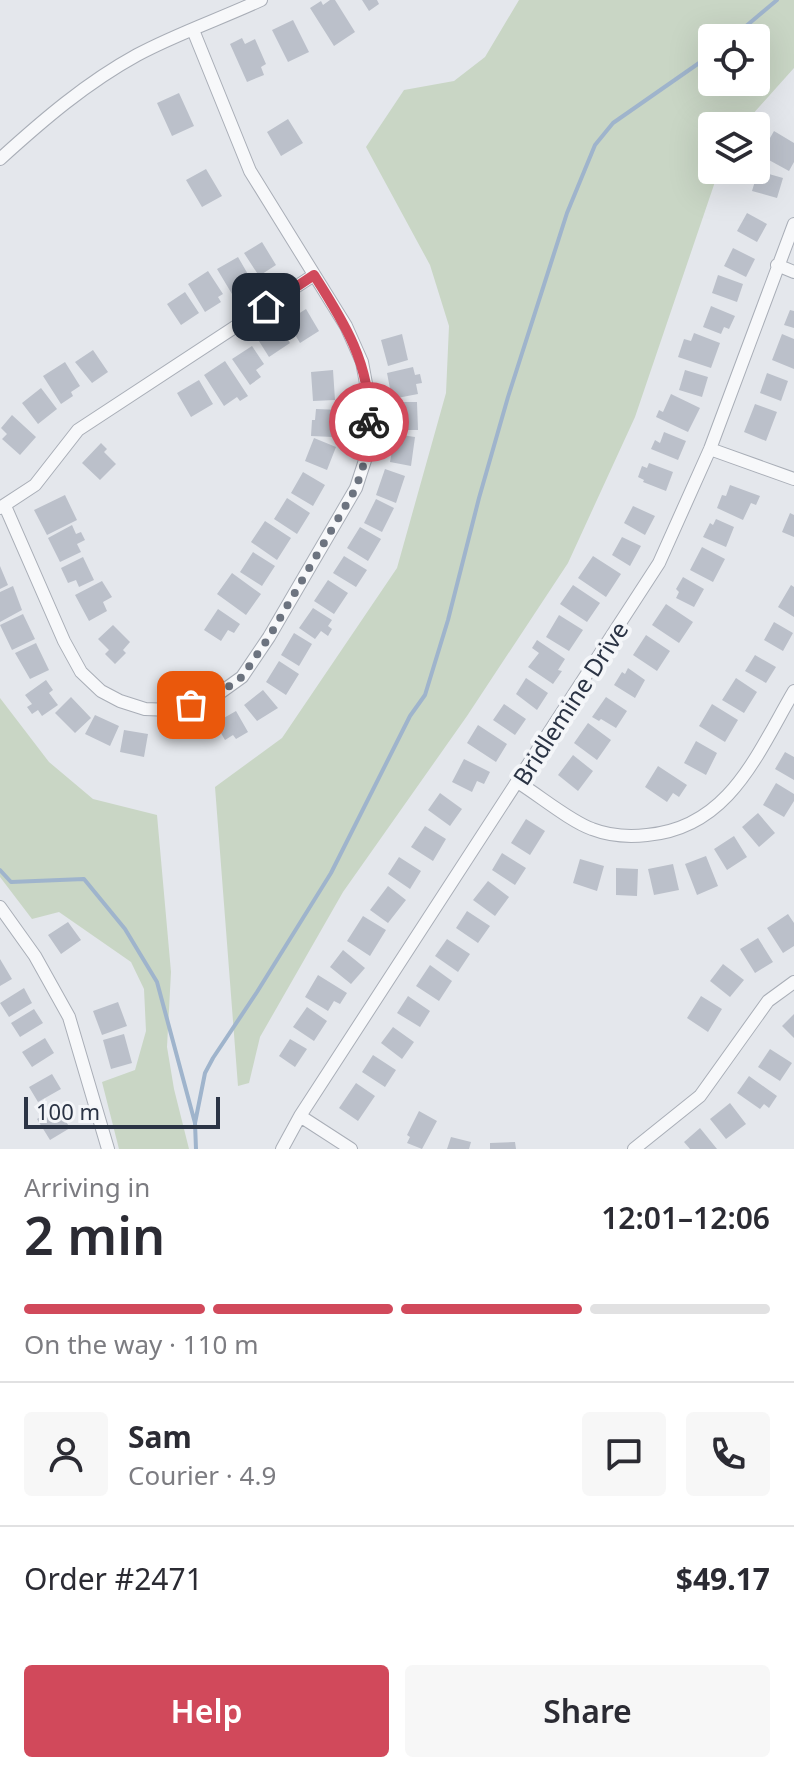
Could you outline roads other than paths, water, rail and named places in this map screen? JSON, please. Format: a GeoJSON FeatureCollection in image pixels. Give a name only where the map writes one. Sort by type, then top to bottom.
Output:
{"type":"FeatureCollection","features":[{"type":"Feature","properties":{"kind":"street"},"geometry":{"type":"LineString","coordinates":[[0,159],[57,108],[138,54],[261,0]]}},
{"type":"Feature","properties":{"kind":"street"},"geometry":{"type":"LineString","coordinates":[[193,30],[250,171],[346,326],[362,362],[370,405],[368,451],[356,488],[269,637],[242,677],[210,700],[172,710],[145,709],[120,701],[101,691],[81,672],[3,507],[35,485],[78,430],[314,275]]}},
{"type":"Feature","properties":{"kind":"street","name":"Bridlemine Drive"},"geometry":{"type":"LineString","coordinates":[[282,1149],[300,1116],[659,563],[710,449],[794,224]]}},
{"type":"Feature","properties":{"kind":"street"},"geometry":{"type":"LineString","coordinates":[[777,265],[794,272]]}},
{"type":"Feature","properties":{"kind":"street"},"geometry":{"type":"LineString","coordinates":[[710,449],[794,479]]}},
{"type":"Feature","properties":{"kind":"street"},"geometry":{"type":"LineString","coordinates":[[519,783],[591,829],[626,837],[665,834],[690,825],[720,805],[738,785],[794,691]]}},
{"type":"Feature","properties":{"kind":"street"},"geometry":{"type":"LineString","coordinates":[[0,907],[35,956],[69,1017],[108,1149]]}},
{"type":"Feature","properties":{"kind":"street"},"geometry":{"type":"LineString","coordinates":[[634,1149],[700,1096],[768,1001],[794,982]]}},
{"type":"Feature","properties":{"kind":"street"},"geometry":{"type":"LineString","coordinates":[[300,1116],[351,1149]]}},
{"type":"Feature","properties":{"kind":"waterway"},"geometry":{"type":"LineString","coordinates":[[749,24],[777,0]]}},
{"type":"Feature","properties":{"kind":"waterway"},"geometry":{"type":"LineString","coordinates":[[195,1123],[205,1073],[213,1058],[331,873],[410,716],[425,695],[508,397],[567,213],[595,145],[613,123],[698,64]]}},
{"type":"Feature","properties":{"kind":"waterway"},"geometry":{"type":"LineString","coordinates":[[0,870],[11,882],[84,879],[125,929],[157,982],[195,1123],[196,1149]]}}]}
